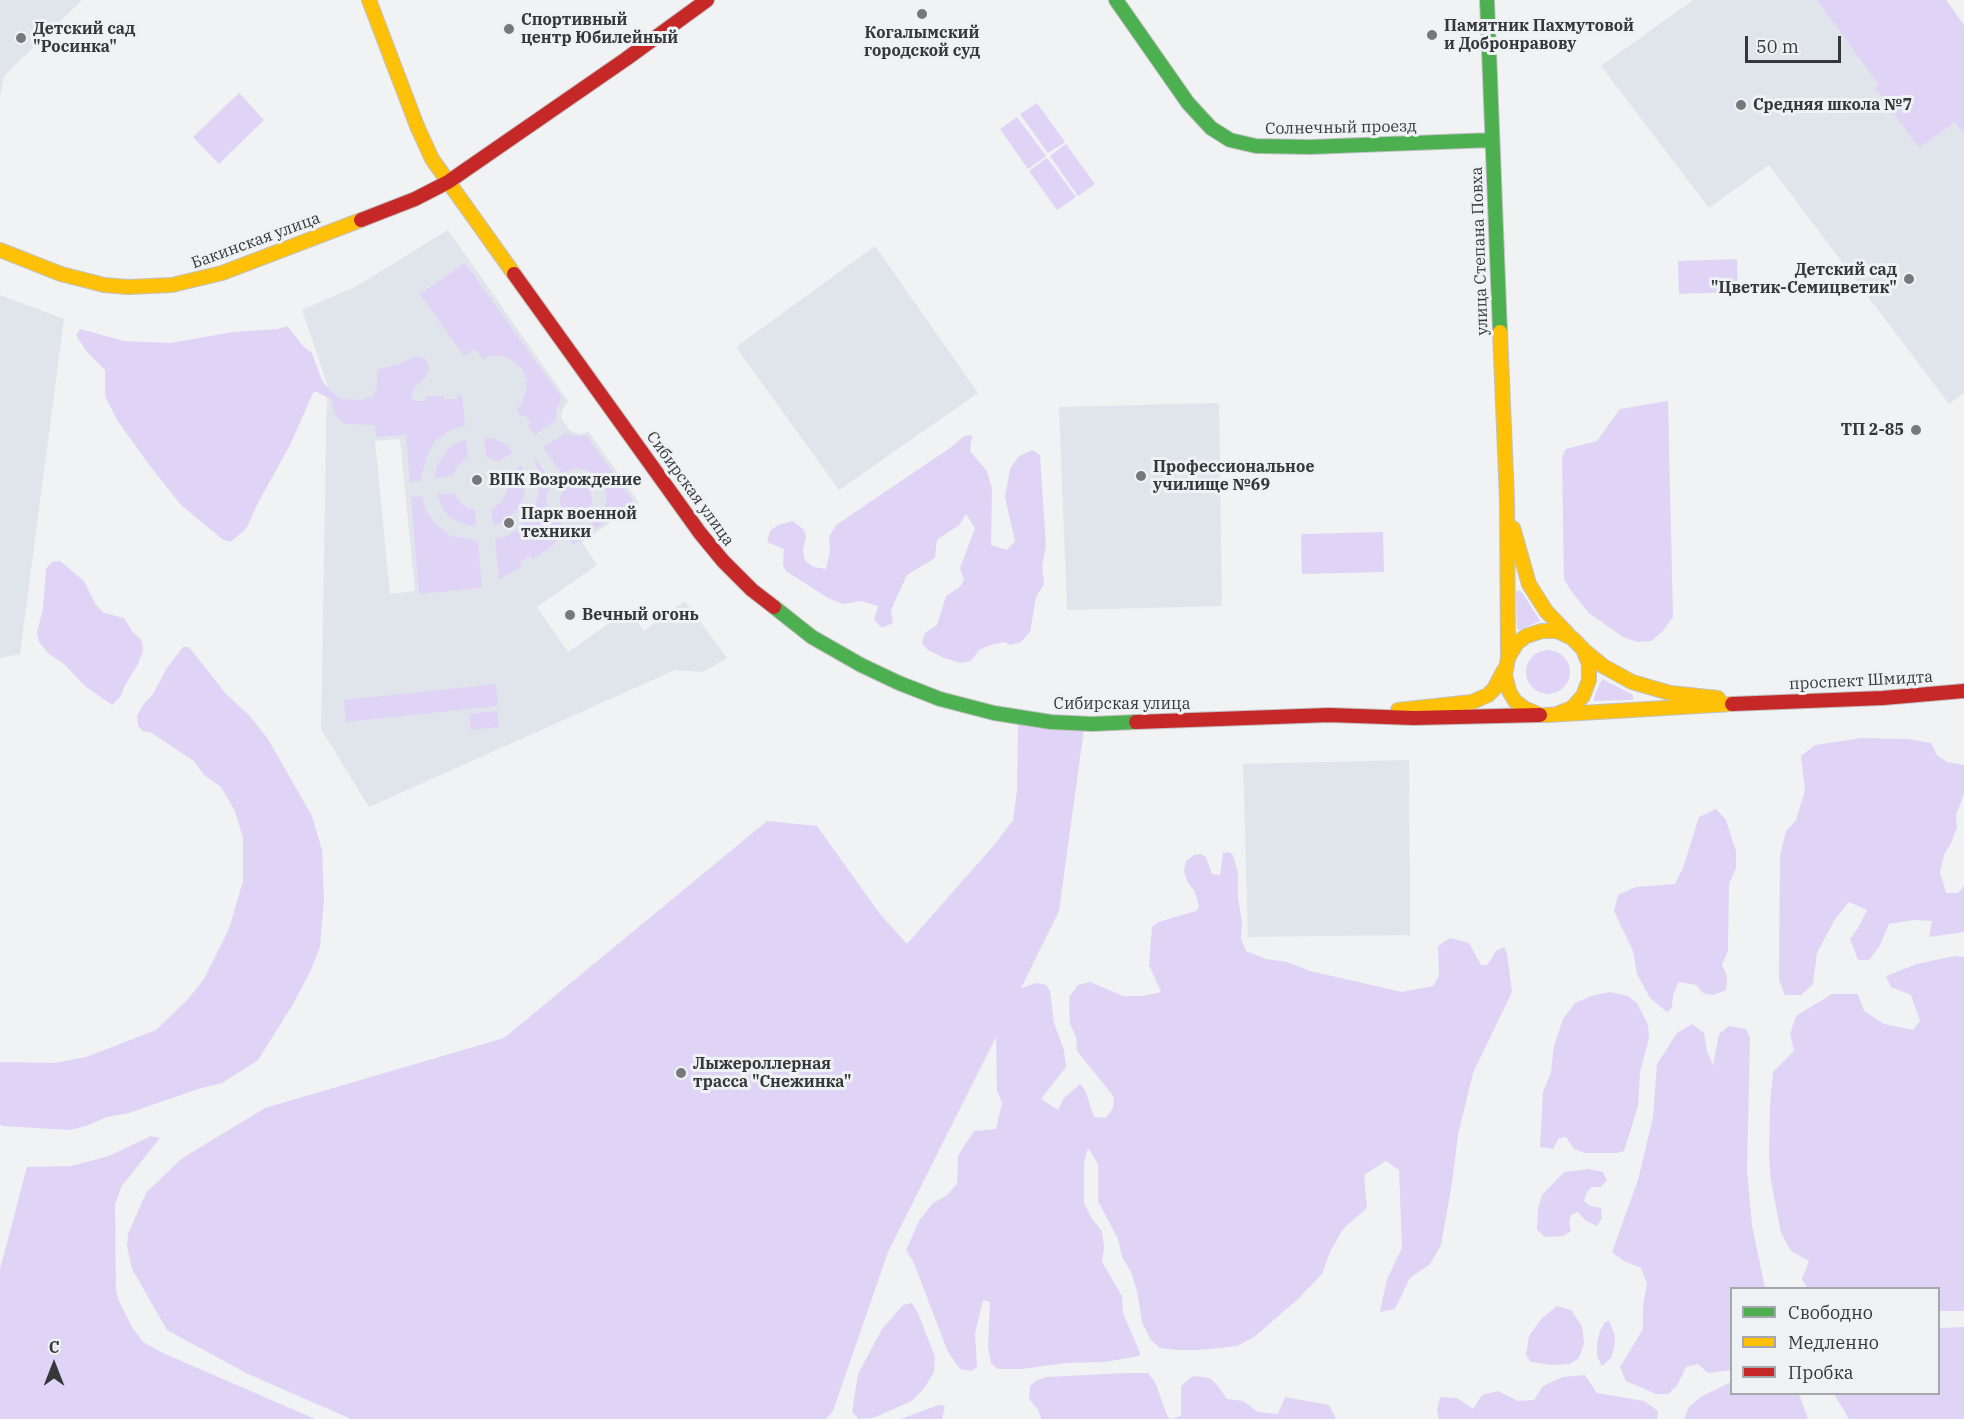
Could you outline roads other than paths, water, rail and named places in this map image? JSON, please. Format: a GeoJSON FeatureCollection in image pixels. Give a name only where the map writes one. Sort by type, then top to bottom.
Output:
{"type":"FeatureCollection","features":[{"type":"Feature","properties":{"kind":"street","name":"Сибирская улица"},"geometry":{"type":"LineString","coordinates":[[369,0],[432,159],[700,533],[723,561],[752,590],[812,637],[861,665],[930,695],[968,707],[1020,718],[1092,724],[1351,715],[1472,702],[1494,689],[1502,676],[1507,660]]}},
{"type":"Feature","properties":{"kind":"street","name":"Бакинская улица"},"geometry":{"type":"LineString","coordinates":[[0,250],[61,274],[104,285],[128,287],[172,285],[222,273],[415,199],[448,182],[626,60],[706,0]]}},
{"type":"Feature","properties":{"kind":"street","name":"Солнечный проезд"},"geometry":{"type":"LineString","coordinates":[[1116,0],[1188,103],[1211,128],[1230,140],[1256,146],[1310,147],[1492,140]]}},
{"type":"Feature","properties":{"kind":"street","name":"улица Степана Повха"},"geometry":{"type":"LineString","coordinates":[[1487,0],[1507,500],[1507,660]]}},
{"type":"Feature","properties":{"kind":"street","name":"улица Степана Повха"},"geometry":{"type":"LineString","coordinates":[[1507,500],[1529,584],[1546,611],[1575,641]]}},
{"type":"Feature","properties":{"kind":"street"},"geometry":{"type":"LineString","coordinates":[[1557,631],[1575,641],[1586,653],[1589,664],[1588,686],[1576,704],[1557,714],[1540,715],[1524,708],[1512,696],[1506,680],[1507,660],[1517,643],[1537,632],[1557,631]]}},
{"type":"Feature","properties":{"kind":"street","name":"проспект Шмидта"},"geometry":{"type":"LineString","coordinates":[[1575,641],[1591,657],[1610,670],[1648,688],[1670,693],[1758,702]]}},
{"type":"Feature","properties":{"kind":"street","name":"проспект Шмидта"},"geometry":{"type":"LineString","coordinates":[[1557,714],[1758,702],[1883,698],[1964,691]]}},
{"type":"Feature","properties":{"kind":"street","name":"Сибирская улица"},"geometry":{"type":"LineString","coordinates":[[1351,715],[1414,718],[1540,715]]}},
{"type":"Feature","properties":{"kind":"place","name":"Когалымский городской суд"},"geometry":{"type":"Point","coordinates":[922,14]}},
{"type":"Feature","properties":{"kind":"place","name":"Спортивный центр Юбилейный"},"geometry":{"type":"Point","coordinates":[509,29]}},
{"type":"Feature","properties":{"kind":"place","name":"Памятник Пахмутовой и Добронравову"},"geometry":{"type":"Point","coordinates":[1432,35]}},
{"type":"Feature","properties":{"kind":"place","name":"Детский сад \"Росинка\""},"geometry":{"type":"Point","coordinates":[21,38]}},
{"type":"Feature","properties":{"kind":"place","name":"Средняя школа №7"},"geometry":{"type":"Point","coordinates":[1741,105]}},
{"type":"Feature","properties":{"kind":"place","name":"Детский сад \"Цветик-Семицветик\""},"geometry":{"type":"Point","coordinates":[1909,279]}},
{"type":"Feature","properties":{"kind":"place","name":"ТП 2-85"},"geometry":{"type":"Point","coordinates":[1916,430]}},
{"type":"Feature","properties":{"kind":"place","name":"Профессиональное училище №69"},"geometry":{"type":"Point","coordinates":[1141,476]}},
{"type":"Feature","properties":{"kind":"place","name":"ВПК Возрождение"},"geometry":{"type":"Point","coordinates":[477,480]}},
{"type":"Feature","properties":{"kind":"place","name":"Парк военной техники"},"geometry":{"type":"Point","coordinates":[509,523]}},
{"type":"Feature","properties":{"kind":"place","name":"Вечный огонь"},"geometry":{"type":"Point","coordinates":[570,615]}},
{"type":"Feature","properties":{"kind":"place","name":"Лыжероллерная трасса \"Снежинка\""},"geometry":{"type":"Point","coordinates":[681,1073]}}]}
